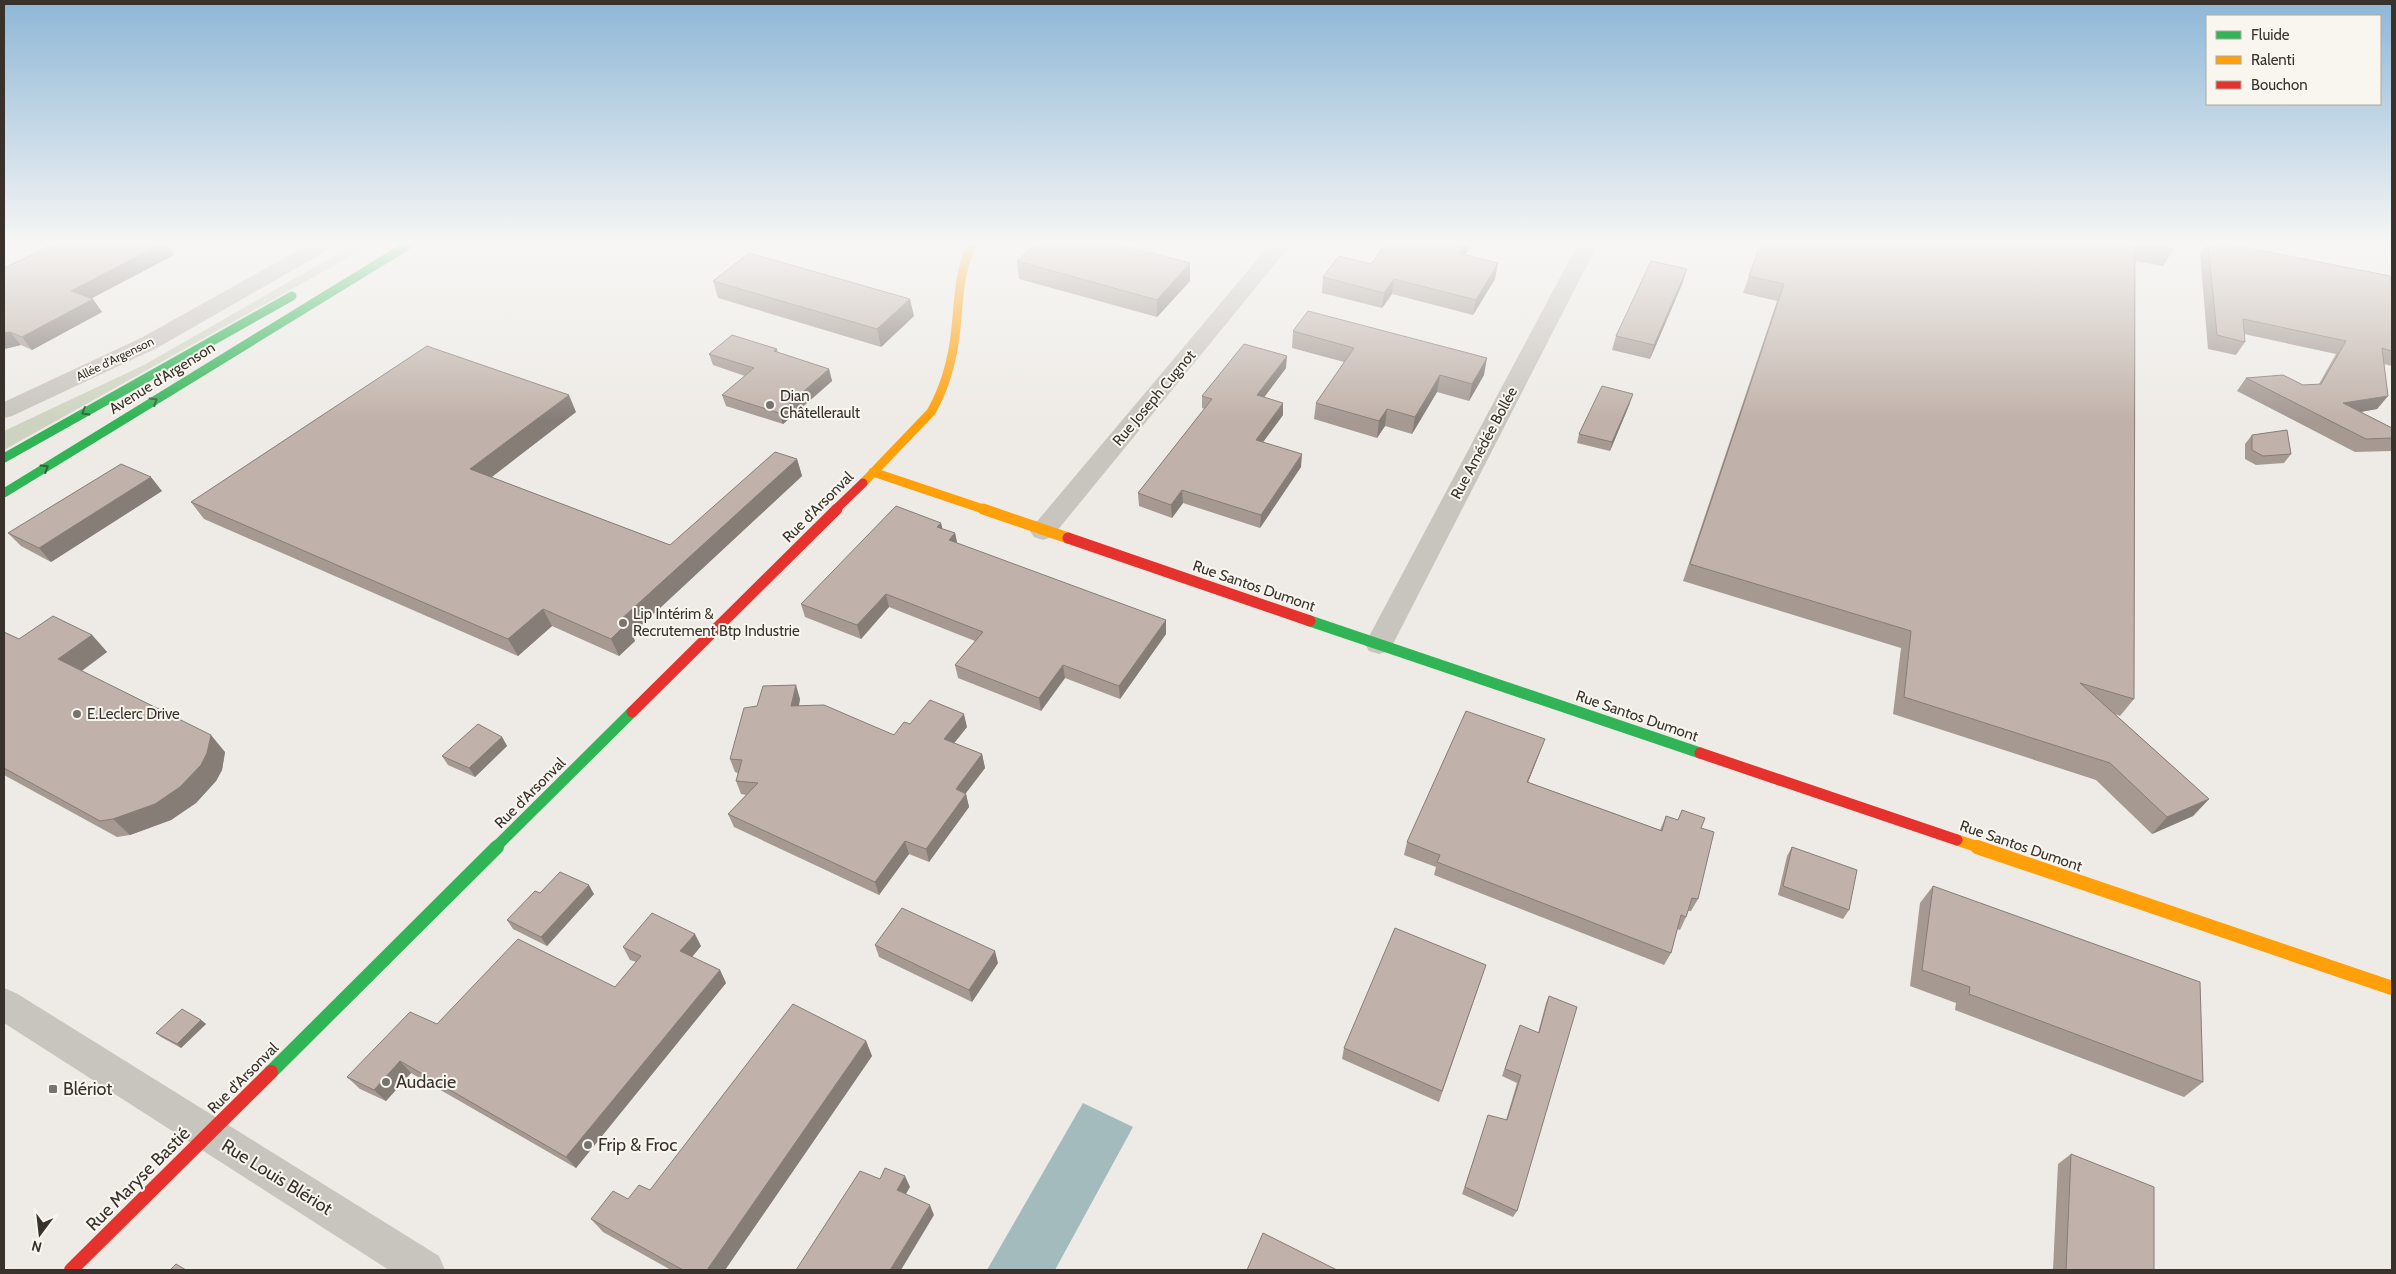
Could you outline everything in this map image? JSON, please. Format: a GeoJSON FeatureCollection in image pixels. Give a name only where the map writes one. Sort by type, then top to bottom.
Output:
{"type":"FeatureCollection","features":[{"type":"Feature","properties":{"kind":"street","name":"Allée d’Argenson"},"geometry":{"type":"LineString","coordinates":[[4,411],[149,343],[223,301]]}},
{"type":"Feature","properties":{"kind":"street","name":"Avenue d'Argenson"},"geometry":{"type":"LineString","coordinates":[[4,458],[282,301]]}},
{"type":"Feature","properties":{"kind":"street","name":"Avenue d'Argenson"},"geometry":{"type":"LineString","coordinates":[[4,493],[316,301]]}},
{"type":"Feature","properties":{"kind":"street","name":"Rue d'Arsonval"},"geometry":{"type":"LineString","coordinates":[[208,1134],[931,412],[945,390],[958,301]]}},
{"type":"Feature","properties":{"kind":"street","name":"Rue Joseph Cugnot"},"geometry":{"type":"LineString","coordinates":[[1043,530],[1233,301]]}},
{"type":"Feature","properties":{"kind":"street","name":"Rue Amédée Bollée"},"geometry":{"type":"LineString","coordinates":[[1378,644],[1558,301]]}},
{"type":"Feature","properties":{"kind":"street","name":"Rue Santos Dumont"},"geometry":{"type":"LineString","coordinates":[[873,472],[2392,988]]}},
{"type":"Feature","properties":{"kind":"street","name":"Rue Louis Blériot"},"geometry":{"type":"LineString","coordinates":[[4,1004],[424,1270]]}},
{"type":"Feature","properties":{"kind":"street","name":"Rue Maryse Bastié"},"geometry":{"type":"LineString","coordinates":[[71,1270],[208,1134]]}},
{"type":"Feature","properties":{"kind":"green space"},"geometry":{"type":"Polygon","coordinates":[[[255,301],[270,301],[4,450],[4,431],[144,365],[255,301]]]}},
{"type":"Feature","properties":{"kind":"water"},"geometry":{"type":"Polygon","coordinates":[[[1083,1103],[1133,1127],[1055,1270],[987,1270],[1083,1103]]]}},
{"type":"Feature","properties":{"kind":"building"},"geometry":{"type":"Polygon","coordinates":[[[4,301],[88,301],[22,337],[10,332],[4,333],[4,301]]]}},
{"type":"Feature","properties":{"kind":"building"},"geometry":{"type":"Polygon","coordinates":[[[783,301],[907,301],[877,329],[783,301]]]}},
{"type":"Feature","properties":{"kind":"building"},"geometry":{"type":"Polygon","coordinates":[[[1632,301],[1673,301],[1654,345],[1616,336],[1632,301]]]}},
{"type":"Feature","properties":{"kind":"building"},"geometry":{"type":"Polygon","coordinates":[[[1778,301],[2135,301],[2134,699],[2080,683],[2209,799],[2167,817],[2110,763],[1904,697],[1911,631],[1690,564],[1778,301]]]}},
{"type":"Feature","properties":{"kind":"building"},"geometry":{"type":"Polygon","coordinates":[[[2214,301],[2392,301],[2392,351],[2382,348],[2388,396],[2343,403],[2392,428],[2392,438],[2366,439],[2246,378],[2283,375],[2303,385],[2321,384],[2346,341],[2243,319],[2245,342],[2217,335],[2214,301]]]}},
{"type":"Feature","properties":{"kind":"building"},"geometry":{"type":"Polygon","coordinates":[[[1308,311],[1487,358],[1472,384],[1440,375],[1415,417],[1387,409],[1379,421],[1316,403],[1354,348],[1293,331],[1308,311]]]}},
{"type":"Feature","properties":{"kind":"building"},"geometry":{"type":"Polygon","coordinates":[[[732,335],[777,349],[774,351],[829,369],[779,413],[722,395],[754,368],[709,354],[732,335]]]}},
{"type":"Feature","properties":{"kind":"building"},"geometry":{"type":"Polygon","coordinates":[[[1244,344],[1287,356],[1257,395],[1283,403],[1256,440],[1302,454],[1261,515],[1182,490],[1171,505],[1138,493],[1212,399],[1202,396],[1244,344]]]}},
{"type":"Feature","properties":{"kind":"building"},"geometry":{"type":"Polygon","coordinates":[[[427,346],[569,395],[470,469],[670,545],[775,452],[797,459],[619,621],[627,623],[611,639],[543,609],[508,639],[191,502],[427,346]]]}},
{"type":"Feature","properties":{"kind":"building"},"geometry":{"type":"Polygon","coordinates":[[[1602,386],[1633,394],[1612,442],[1579,434],[1602,386]]]}},
{"type":"Feature","properties":{"kind":"building"},"geometry":{"type":"Polygon","coordinates":[[[2287,430],[2291,454],[2263,456],[2252,450],[2252,435],[2287,430]]]}},
{"type":"Feature","properties":{"kind":"building"},"geometry":{"type":"Polygon","coordinates":[[[121,464],[151,477],[39,548],[8,533],[121,464]]]}},
{"type":"Feature","properties":{"kind":"building"},"geometry":{"type":"Polygon","coordinates":[[[896,506],[941,523],[937,527],[955,533],[949,540],[1166,620],[1119,686],[1063,665],[1039,698],[955,665],[983,632],[886,594],[857,625],[801,604],[896,506]]]}},
{"type":"Feature","properties":{"kind":"building","name":"E.Leclerc Drive"},"geometry":{"type":"Polygon","coordinates":[[[53,616],[92,635],[58,659],[211,735],[207,753],[201,765],[180,787],[155,804],[113,819],[100,821],[4,768],[4,632],[19,639],[53,616]]]}},
{"type":"Feature","properties":{"kind":"building"},"geometry":{"type":"Polygon","coordinates":[[[796,685],[791,706],[824,705],[894,735],[904,722],[910,724],[930,700],[964,714],[944,739],[982,754],[956,789],[966,794],[926,849],[905,841],[875,882],[728,814],[758,783],[736,781],[742,760],[730,759],[744,708],[757,706],[763,686],[796,685]]]}},
{"type":"Feature","properties":{"kind":"building"},"geometry":{"type":"Polygon","coordinates":[[[1466,711],[1545,739],[1527,782],[1662,831],[1666,816],[1678,820],[1682,810],[1705,818],[1701,828],[1714,832],[1698,899],[1692,898],[1686,917],[1681,915],[1671,953],[1437,862],[1440,855],[1407,842],[1466,711]]]}},
{"type":"Feature","properties":{"kind":"building"},"geometry":{"type":"Polygon","coordinates":[[[478,724],[502,737],[469,768],[442,756],[478,724]]]}},
{"type":"Feature","properties":{"kind":"building"},"geometry":{"type":"Polygon","coordinates":[[[1792,847],[1857,870],[1849,910],[1783,886],[1792,847]]]}},
{"type":"Feature","properties":{"kind":"building"},"geometry":{"type":"Polygon","coordinates":[[[560,872],[589,885],[541,937],[507,920],[535,891],[540,893],[560,872]]]}},
{"type":"Feature","properties":{"kind":"building"},"geometry":{"type":"Polygon","coordinates":[[[1933,886],[2200,982],[2203,1082],[1969,994],[1970,987],[1922,970],[1933,886]]]}},
{"type":"Feature","properties":{"kind":"building"},"geometry":{"type":"Polygon","coordinates":[[[902,908],[995,951],[969,990],[875,945],[902,908]]]}},
{"type":"Feature","properties":{"kind":"building"},"geometry":{"type":"Polygon","coordinates":[[[652,913],[695,934],[680,951],[720,970],[566,1157],[400,1061],[374,1090],[347,1077],[410,1012],[437,1024],[518,939],[615,987],[641,956],[623,947],[652,913]]]}},
{"type":"Feature","properties":{"kind":"building"},"geometry":{"type":"Polygon","coordinates":[[[1395,928],[1486,965],[1442,1091],[1344,1048],[1395,928]]]}},
{"type":"Feature","properties":{"kind":"building"},"geometry":{"type":"Polygon","coordinates":[[[1549,996],[1577,1007],[1517,1211],[1465,1187],[1488,1115],[1507,1120],[1521,1075],[1505,1069],[1520,1025],[1539,1033],[1549,996]]]}},
{"type":"Feature","properties":{"kind":"building"},"geometry":{"type":"Polygon","coordinates":[[[793,1004],[866,1041],[707,1270],[683,1270],[591,1219],[613,1191],[628,1199],[639,1185],[650,1190],[793,1004]]]}},
{"type":"Feature","properties":{"kind":"building"},"geometry":{"type":"Polygon","coordinates":[[[182,1009],[201,1020],[177,1044],[156,1033],[182,1009]]]}},
{"type":"Feature","properties":{"kind":"building"},"geometry":{"type":"Polygon","coordinates":[[[2071,1154],[2154,1187],[2154,1270],[2066,1270],[2071,1154]]]}},
{"type":"Feature","properties":{"kind":"building"},"geometry":{"type":"Polygon","coordinates":[[[885,1168],[905,1176],[897,1190],[930,1205],[890,1270],[796,1270],[860,1171],[880,1179],[885,1168]]]}},
{"type":"Feature","properties":{"kind":"building"},"geometry":{"type":"Polygon","coordinates":[[[1263,1233],[1337,1270],[1247,1270],[1263,1233]]]}},
{"type":"Feature","properties":{"kind":"building"},"geometry":{"type":"Polygon","coordinates":[[[176,1264],[186,1270],[170,1270],[176,1264]]]}},
{"type":"Feature","properties":{"kind":"traffic: fast"},"geometry":{"type":"LineString","coordinates":[[4,458],[282,301]]}},
{"type":"Feature","properties":{"kind":"traffic: fast"},"geometry":{"type":"LineString","coordinates":[[4,493],[316,301]]}},
{"type":"Feature","properties":{"kind":"traffic: fast"},"geometry":{"type":"LineString","coordinates":[[1310,621],[1700,753]]}},
{"type":"Feature","properties":{"kind":"traffic: fast"},"geometry":{"type":"LineString","coordinates":[[271,1072],[632,712]]}},
{"type":"Feature","properties":{"kind":"traffic: slow"},"geometry":{"type":"LineString","coordinates":[[863,483],[931,412],[939,399],[945,385],[952,357],[959,301]]}},
{"type":"Feature","properties":{"kind":"traffic: slow"},"geometry":{"type":"LineString","coordinates":[[873,472],[1068,538]]}},
{"type":"Feature","properties":{"kind":"traffic: slow"},"geometry":{"type":"LineString","coordinates":[[1957,840],[2392,988]]}},
{"type":"Feature","properties":{"kind":"traffic: jam"},"geometry":{"type":"LineString","coordinates":[[632,712],[863,483]]}},
{"type":"Feature","properties":{"kind":"traffic: jam"},"geometry":{"type":"LineString","coordinates":[[1068,538],[1310,621]]}},
{"type":"Feature","properties":{"kind":"traffic: jam"},"geometry":{"type":"LineString","coordinates":[[1700,753],[1957,840]]}},
{"type":"Feature","properties":{"kind":"traffic: jam"},"geometry":{"type":"LineString","coordinates":[[71,1270],[271,1072]]}},
{"type":"Feature","properties":{"kind":"place","name":"Dian Châtellerault"},"geometry":{"type":"Point","coordinates":[770,405]}},
{"type":"Feature","properties":{"kind":"place","name":"Lip Intérim & Recrutement Btp Industrie"},"geometry":{"type":"Point","coordinates":[623,623]}},
{"type":"Feature","properties":{"kind":"place","name":"E.Leclerc Drive"},"geometry":{"type":"Point","coordinates":[77,714]}},
{"type":"Feature","properties":{"kind":"place","name":"Audacie"},"geometry":{"type":"Point","coordinates":[386,1082]}},
{"type":"Feature","properties":{"kind":"place","name":"Blériot"},"geometry":{"type":"Point","coordinates":[53,1089]}},
{"type":"Feature","properties":{"kind":"place","name":"Frip & Froc"},"geometry":{"type":"Point","coordinates":[588,1145]}}]}
